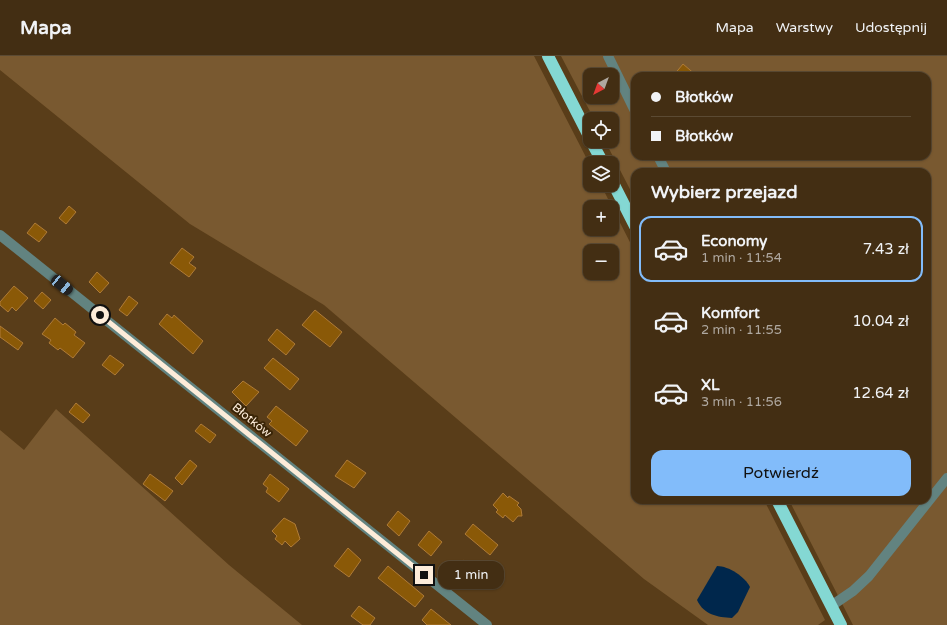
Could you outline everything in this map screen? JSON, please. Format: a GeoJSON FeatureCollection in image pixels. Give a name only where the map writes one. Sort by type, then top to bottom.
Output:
{"type":"FeatureCollection","features":[{"type":"Feature","properties":{"kind":"highway"},"geometry":{"type":"LineString","coordinates":[[548,56],[583,124]]}},
{"type":"Feature","properties":{"kind":"highway"},"geometry":{"type":"LineString","coordinates":[[617,192],[631,218]]}},
{"type":"Feature","properties":{"kind":"highway"},"geometry":{"type":"LineString","coordinates":[[779,504],[841,625]]}},
{"type":"Feature","properties":{"kind":"street"},"geometry":{"type":"LineString","coordinates":[[608,56],[631,103]]}},
{"type":"Feature","properties":{"kind":"street","name":"Błotków"},"geometry":{"type":"LineString","coordinates":[[0,235],[487,625]]}},
{"type":"Feature","properties":{"kind":"street"},"geometry":{"type":"LineString","coordinates":[[931,498],[947,478]]}},
{"type":"Feature","properties":{"kind":"street"},"geometry":{"type":"LineString","coordinates":[[831,606],[853,591],[869,576],[926,504]]}},
{"type":"Feature","properties":{"kind":"shaded area"},"geometry":{"type":"Polygon","coordinates":[[[0,56],[534,56],[585,156],[583,156],[583,192],[605,192],[609,200],[583,200],[583,236],[619,236],[619,220],[631,244],[631,504],[766,504],[825,620],[818,625],[708,625],[644,579],[324,305],[190,224],[0,70],[0,56]]]}},
{"type":"Feature","properties":{"kind":"shaded area"},"geometry":{"type":"Polygon","coordinates":[[[561,56],[947,56],[947,625],[853,625],[791,504],[931,504],[931,168],[631,168],[631,191],[619,168],[619,156],[613,156],[609,148],[619,148],[619,112],[590,112],[586,104],[619,104],[619,68],[583,68],[583,98],[561,56]]]}},
{"type":"Feature","properties":{"kind":"shaded area"},"geometry":{"type":"Polygon","coordinates":[[[56,409],[229,565],[302,625],[0,625],[0,430],[24,450],[56,409]]]}},
{"type":"Feature","properties":{"kind":"water"},"geometry":{"type":"Polygon","coordinates":[[[717,566],[722,566],[736,573],[748,583],[750,587],[738,612],[732,618],[721,617],[707,612],[697,600],[717,566]]]}},
{"type":"Feature","properties":{"kind":"building"},"geometry":{"type":"Polygon","coordinates":[[[683,64],[692,72],[676,72],[683,64]]]}},
{"type":"Feature","properties":{"kind":"building"},"geometry":{"type":"Polygon","coordinates":[[[69,206],[76,212],[66,224],[59,218],[69,206]]]}},
{"type":"Feature","properties":{"kind":"building"},"geometry":{"type":"Polygon","coordinates":[[[35,223],[47,232],[39,242],[27,233],[35,223]]]}},
{"type":"Feature","properties":{"kind":"building"},"geometry":{"type":"Polygon","coordinates":[[[182,248],[194,257],[189,263],[196,268],[189,277],[170,263],[182,248]]]}},
{"type":"Feature","properties":{"kind":"building"},"geometry":{"type":"Polygon","coordinates":[[[97,272],[109,283],[100,293],[89,282],[97,272]]]}},
{"type":"Feature","properties":{"kind":"building"},"geometry":{"type":"Polygon","coordinates":[[[14,286],[28,298],[16,311],[12,307],[8,312],[0,305],[0,302],[14,286]]]}},
{"type":"Feature","properties":{"kind":"building"},"geometry":{"type":"Polygon","coordinates":[[[42,292],[51,300],[43,309],[34,301],[42,292]]]}},
{"type":"Feature","properties":{"kind":"building"},"geometry":{"type":"Polygon","coordinates":[[[129,296],[138,303],[127,316],[119,310],[129,296]]]}},
{"type":"Feature","properties":{"kind":"building"},"geometry":{"type":"Polygon","coordinates":[[[315,310],[342,332],[330,347],[302,325],[315,310]]]}},
{"type":"Feature","properties":{"kind":"building"},"geometry":{"type":"Polygon","coordinates":[[[167,314],[172,318],[174,315],[203,341],[193,354],[159,324],[167,314]]]}},
{"type":"Feature","properties":{"kind":"building"},"geometry":{"type":"Polygon","coordinates":[[[55,318],[63,325],[65,323],[76,332],[74,335],[85,343],[73,358],[60,348],[58,350],[49,343],[51,340],[42,334],[55,318]]]}},
{"type":"Feature","properties":{"kind":"building"},"geometry":{"type":"Polygon","coordinates":[[[0,326],[23,343],[18,350],[0,337],[0,326]]]}},
{"type":"Feature","properties":{"kind":"building"},"geometry":{"type":"Polygon","coordinates":[[[277,329],[295,344],[286,355],[268,340],[277,329]]]}},
{"type":"Feature","properties":{"kind":"building"},"geometry":{"type":"Polygon","coordinates":[[[110,355],[124,365],[115,375],[102,365],[110,355]]]}},
{"type":"Feature","properties":{"kind":"building"},"geometry":{"type":"Polygon","coordinates":[[[273,358],[299,379],[290,390],[264,368],[273,358]]]}},
{"type":"Feature","properties":{"kind":"building"},"geometry":{"type":"Polygon","coordinates":[[[243,381],[259,392],[246,406],[232,392],[243,381]]]}},
{"type":"Feature","properties":{"kind":"building"},"geometry":{"type":"Polygon","coordinates":[[[76,403],[90,415],[83,423],[69,412],[76,403]]]}},
{"type":"Feature","properties":{"kind":"building"},"geometry":{"type":"Polygon","coordinates":[[[276,406],[308,431],[296,446],[269,424],[272,421],[267,417],[276,406]]]}},
{"type":"Feature","properties":{"kind":"building"},"geometry":{"type":"Polygon","coordinates":[[[201,424],[216,435],[210,443],[195,431],[201,424]]]}},
{"type":"Feature","properties":{"kind":"building"},"geometry":{"type":"Polygon","coordinates":[[[190,460],[197,466],[182,485],[175,478],[190,460]]]}},
{"type":"Feature","properties":{"kind":"building"},"geometry":{"type":"Polygon","coordinates":[[[347,460],[366,473],[354,488],[335,476],[347,460]]]}},
{"type":"Feature","properties":{"kind":"building"},"geometry":{"type":"Polygon","coordinates":[[[150,474],[173,491],[165,501],[143,484],[150,474]]]}},
{"type":"Feature","properties":{"kind":"building"},"geometry":{"type":"Polygon","coordinates":[[[270,474],[289,489],[279,502],[266,492],[268,488],[263,484],[270,474]]]}},
{"type":"Feature","properties":{"kind":"building"},"geometry":{"type":"Polygon","coordinates":[[[503,493],[508,498],[509,496],[519,503],[517,505],[521,509],[522,516],[518,516],[513,522],[505,515],[503,518],[496,512],[498,510],[493,505],[503,493]]]}},
{"type":"Feature","properties":{"kind":"building"},"geometry":{"type":"Polygon","coordinates":[[[398,511],[410,521],[399,536],[387,525],[398,511]]]}},
{"type":"Feature","properties":{"kind":"building"},"geometry":{"type":"Polygon","coordinates":[[[284,518],[295,524],[300,539],[291,547],[285,541],[282,545],[275,539],[277,536],[272,531],[284,518]]]}},
{"type":"Feature","properties":{"kind":"building"},"geometry":{"type":"Polygon","coordinates":[[[473,524],[498,545],[490,555],[465,534],[473,524]]]}},
{"type":"Feature","properties":{"kind":"building"},"geometry":{"type":"Polygon","coordinates":[[[429,531],[442,542],[431,556],[418,545],[429,531]]]}},
{"type":"Feature","properties":{"kind":"building"},"geometry":{"type":"Polygon","coordinates":[[[348,548],[361,560],[349,577],[334,566],[348,548]]]}},
{"type":"Feature","properties":{"kind":"building"},"geometry":{"type":"Polygon","coordinates":[[[463,560],[471,567],[456,586],[448,579],[463,560]]]}},
{"type":"Feature","properties":{"kind":"building"},"geometry":{"type":"Polygon","coordinates":[[[388,566],[424,596],[415,607],[378,578],[388,566]]]}},
{"type":"Feature","properties":{"kind":"building"},"geometry":{"type":"Polygon","coordinates":[[[359,606],[375,618],[370,625],[363,625],[351,616],[359,606]]]}},
{"type":"Feature","properties":{"kind":"building"},"geometry":{"type":"Polygon","coordinates":[[[431,609],[451,625],[427,625],[422,620],[431,609]]]}},
{"type":"Feature","properties":{"kind":"route"},"geometry":{"type":"LineString","coordinates":[[100,315],[424,575]]}}]}
